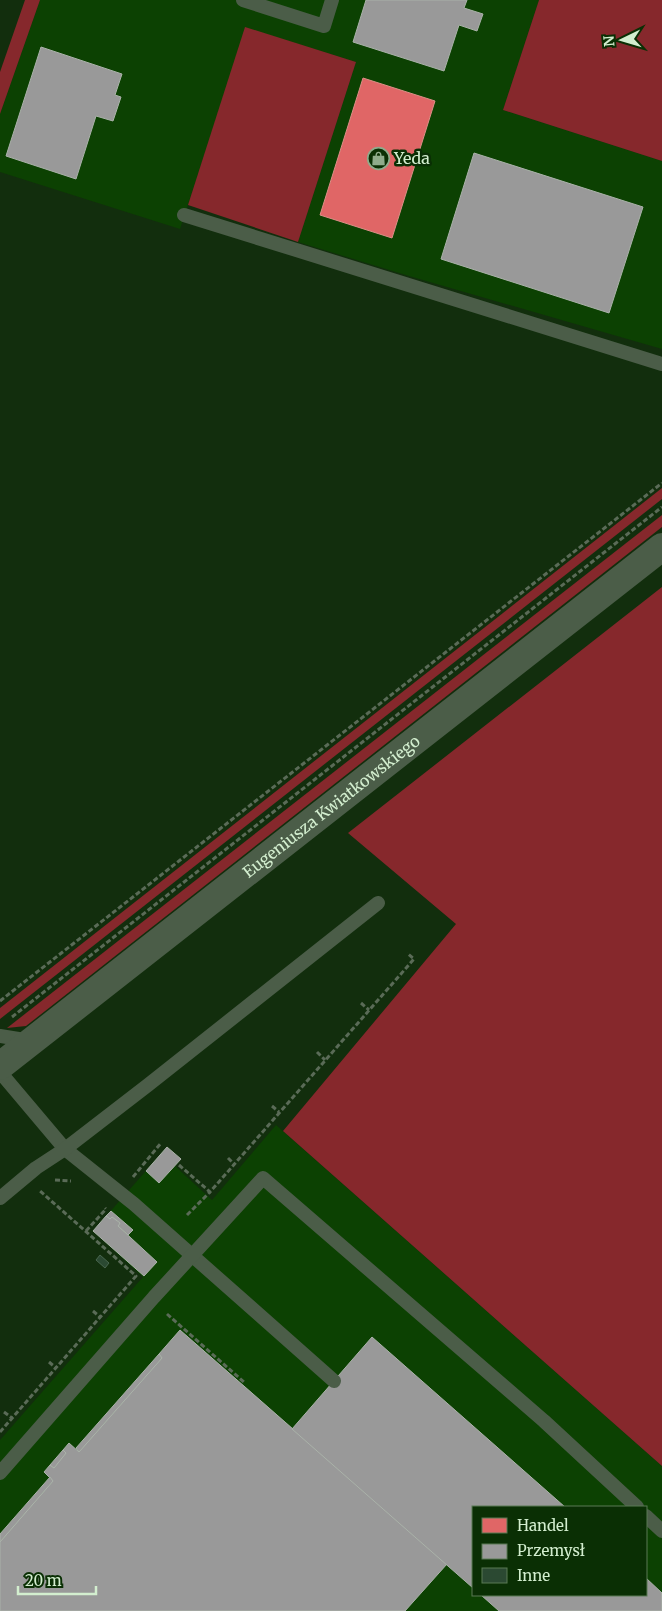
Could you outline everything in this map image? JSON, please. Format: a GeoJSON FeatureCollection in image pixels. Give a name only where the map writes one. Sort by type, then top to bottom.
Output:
{"type":"FeatureCollection","features":[{"type":"Feature","properties":{"kind":"main road","name":"Eugeniusza Kwiatkowskiego"},"geometry":{"type":"LineString","coordinates":[[0,1066],[662,547]]}},
{"type":"Feature","properties":{"kind":"lane"},"geometry":{"type":"LineString","coordinates":[[243,0],[324,26],[332,0]]}},
{"type":"Feature","properties":{"kind":"lane"},"geometry":{"type":"LineString","coordinates":[[184,215],[662,364]]}},
{"type":"Feature","properties":{"kind":"lane"},"geometry":{"type":"LineString","coordinates":[[0,1198],[36,1168],[65,1149],[378,903]]}},
{"type":"Feature","properties":{"kind":"lane"},"geometry":{"type":"LineString","coordinates":[[3,1029],[32,1041]]}},
{"type":"Feature","properties":{"kind":"lane"},"geometry":{"type":"LineString","coordinates":[[0,1072],[65,1149],[134,1204],[334,1381]]}},
{"type":"Feature","properties":{"kind":"lane"},"geometry":{"type":"LineString","coordinates":[[0,1473],[192,1255],[264,1178],[544,1421],[636,1506]]}},
{"type":"Feature","properties":{"kind":"lane"},"geometry":{"type":"LineString","coordinates":[[647,1517],[662,1531]]}},
{"type":"Feature","properties":{"kind":"path"},"geometry":{"type":"LineString","coordinates":[[0,1001],[662,482]]}},
{"type":"Feature","properties":{"kind":"path"},"geometry":{"type":"LineString","coordinates":[[3,1029],[662,507]]}},
{"type":"Feature","properties":{"kind":"path"},"geometry":{"type":"LineString","coordinates":[[187,1215],[210,1192],[414,960],[407,953]]}},
{"type":"Feature","properties":{"kind":"path"},"geometry":{"type":"LineString","coordinates":[[361,1004],[369,1010]]}},
{"type":"Feature","properties":{"kind":"path"},"geometry":{"type":"LineString","coordinates":[[317,1052],[325,1060]]}},
{"type":"Feature","properties":{"kind":"path"},"geometry":{"type":"LineString","coordinates":[[272,1106],[279,1112]]}},
{"type":"Feature","properties":{"kind":"path"},"geometry":{"type":"LineString","coordinates":[[131,1180],[161,1143]]}},
{"type":"Feature","properties":{"kind":"path"},"geometry":{"type":"LineString","coordinates":[[228,1158],[234,1164]]}},
{"type":"Feature","properties":{"kind":"path"},"geometry":{"type":"LineString","coordinates":[[179,1164],[210,1192]]}},
{"type":"Feature","properties":{"kind":"path"},"geometry":{"type":"LineString","coordinates":[[52,1181],[68,1180],[78,1184]]}},
{"type":"Feature","properties":{"kind":"path"},"geometry":{"type":"LineString","coordinates":[[0,1432],[136,1276],[38,1189],[42,1185]]}},
{"type":"Feature","properties":{"kind":"path"},"geometry":{"type":"LineString","coordinates":[[86,1231],[106,1209],[101,1204]]}},
{"type":"Feature","properties":{"kind":"path"},"geometry":{"type":"LineString","coordinates":[[93,1311],[100,1317]]}},
{"type":"Feature","properties":{"kind":"path"},"geometry":{"type":"LineString","coordinates":[[164,1311],[245,1383]]}},
{"type":"Feature","properties":{"kind":"path"},"geometry":{"type":"LineString","coordinates":[[49,1362],[56,1368]]}},
{"type":"Feature","properties":{"kind":"path"},"geometry":{"type":"LineString","coordinates":[[4,1412],[12,1418]]}},
{"type":"Feature","properties":{"kind":"shaded area"},"geometry":{"type":"Polygon","coordinates":[[[25,0],[40,0],[0,114],[0,72],[25,0]]]}},
{"type":"Feature","properties":{"kind":"shaded area"},"geometry":{"type":"Polygon","coordinates":[[[40,0],[539,0],[503,110],[662,161],[662,349],[298,242],[356,62],[246,28],[180,229],[0,172],[0,114],[40,0]]]}},
{"type":"Feature","properties":{"kind":"shaded area"},"geometry":{"type":"Polygon","coordinates":[[[539,0],[662,0],[662,161],[503,110],[539,0]]]}},
{"type":"Feature","properties":{"kind":"shaded area"},"geometry":{"type":"Polygon","coordinates":[[[245,27],[356,62],[298,242],[188,205],[245,27]]]}},
{"type":"Feature","properties":{"kind":"shaded area"},"geometry":{"type":"Polygon","coordinates":[[[662,488],[662,499],[0,1019],[0,1008],[662,488]]]}},
{"type":"Feature","properties":{"kind":"shaded area"},"geometry":{"type":"Polygon","coordinates":[[[662,515],[662,527],[26,1026],[7,1028],[662,515]]]}},
{"type":"Feature","properties":{"kind":"shaded area"},"geometry":{"type":"Polygon","coordinates":[[[662,587],[662,1466],[283,1131],[456,924],[348,833],[662,587]]]}},
{"type":"Feature","properties":{"kind":"shaded area"},"geometry":{"type":"Polygon","coordinates":[[[276,1125],[662,1466],[662,1611],[0,1611],[0,1440],[143,1277],[93,1231],[167,1147],[181,1159],[175,1166],[212,1200],[276,1125]]]}},
{"type":"Feature","properties":{"kind":"building: Handel","name":"Yeda"},"geometry":{"type":"Polygon","coordinates":[[[363,78],[435,101],[392,238],[320,215],[363,78]]]}},
{"type":"Feature","properties":{"kind":"building: Przemysł"},"geometry":{"type":"Polygon","coordinates":[[[366,0],[467,0],[464,8],[483,14],[477,31],[459,25],[444,71],[353,42],[366,0]]]}},
{"type":"Feature","properties":{"kind":"building: Przemysł"},"geometry":{"type":"Polygon","coordinates":[[[41,47],[122,74],[115,95],[121,97],[113,121],[96,116],[76,179],[6,156],[41,47]]]}},
{"type":"Feature","properties":{"kind":"building: Przemysł"},"geometry":{"type":"Polygon","coordinates":[[[474,153],[643,207],[609,313],[441,259],[474,153]]]}},
{"type":"Feature","properties":{"kind":"building: Przemysł"},"geometry":{"type":"Polygon","coordinates":[[[167,1147],[181,1159],[159,1183],[146,1171],[167,1147]]]}},
{"type":"Feature","properties":{"kind":"building: Przemysł"},"geometry":{"type":"Polygon","coordinates":[[[111,1211],[133,1230],[128,1235],[118,1226],[120,1223],[112,1217],[110,1219],[106,1216],[111,1211]]]}},
{"type":"Feature","properties":{"kind":"building: Przemysł"},"geometry":{"type":"Polygon","coordinates":[[[106,1216],[110,1219],[112,1217],[120,1223],[118,1226],[157,1262],[144,1276],[93,1231],[106,1216]]]}},
{"type":"Feature","properties":{"kind":"building: Przemysł"},"geometry":{"type":"Polygon","coordinates":[[[180,1330],[447,1564],[405,1611],[0,1611],[0,1542],[53,1481],[44,1472],[50,1465],[54,1468],[66,1453],[63,1450],[69,1443],[79,1452],[162,1358],[159,1354],[180,1330]]]}},
{"type":"Feature","properties":{"kind":"building: Przemysł"},"geometry":{"type":"Polygon","coordinates":[[[372,1337],[564,1506],[472,1506],[472,1587],[292,1429],[372,1337]]]}},
{"type":"Feature","properties":{"kind":"building: Przemysł"},"geometry":{"type":"Polygon","coordinates":[[[159,1354],[162,1358],[79,1452],[76,1448],[159,1354]]]}},
{"type":"Feature","properties":{"kind":"building: Przemysł"},"geometry":{"type":"Polygon","coordinates":[[[63,1450],[66,1453],[54,1468],[50,1465],[63,1450]]]}},
{"type":"Feature","properties":{"kind":"building: Przemysł"},"geometry":{"type":"Polygon","coordinates":[[[50,1477],[53,1481],[0,1542],[0,1534],[50,1477]]]}},
{"type":"Feature","properties":{"kind":"building: Przemysł"},"geometry":{"type":"Polygon","coordinates":[[[647,1579],[662,1593],[662,1611],[499,1611],[482,1596],[647,1596],[647,1579]]]}},
{"type":"Feature","properties":{"kind":"building: Inne"},"geometry":{"type":"Polygon","coordinates":[[[100,1255],[109,1263],[105,1268],[96,1260],[100,1255]]]}},
{"type":"Feature","properties":{"kind":"place","name":"Yeda"},"geometry":{"type":"Point","coordinates":[378,158]}}]}
